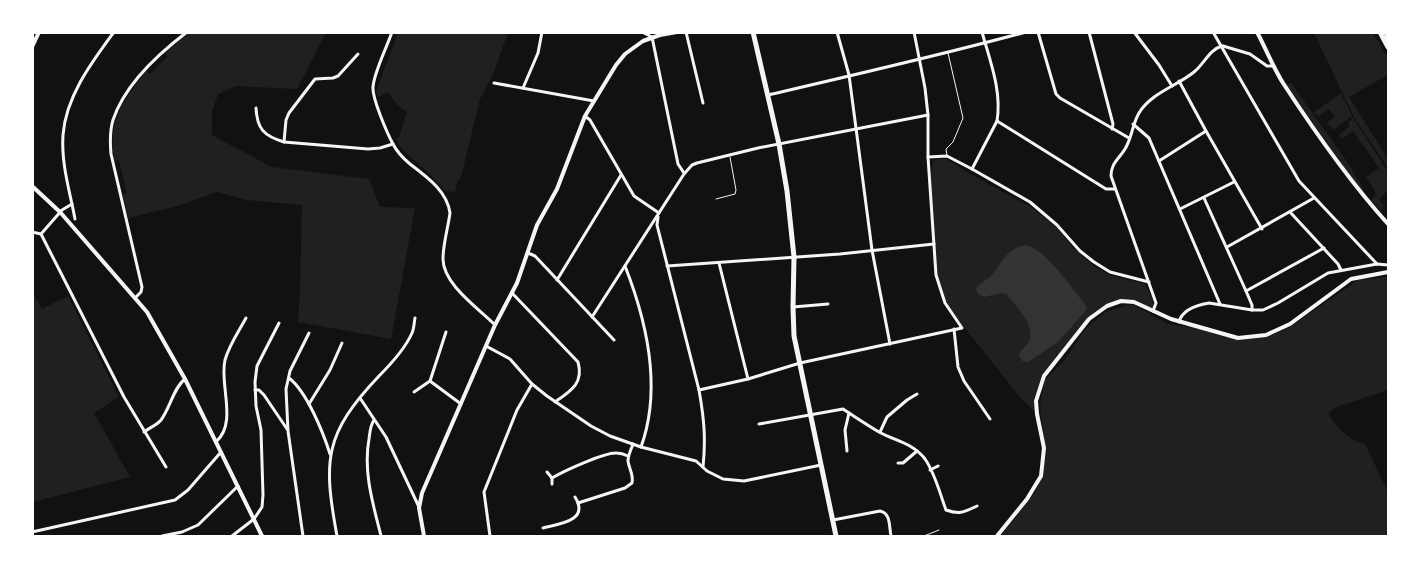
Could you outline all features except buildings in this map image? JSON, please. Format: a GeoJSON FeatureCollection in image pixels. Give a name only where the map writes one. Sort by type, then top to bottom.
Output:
{"type":"FeatureCollection","features":[{"type":"Feature","properties":{"kind":"main road"},"geometry":{"type":"LineString","coordinates":[[753,32],[779,144],[787,191],[794,257],[794,336],[836,536]]}},
{"type":"Feature","properties":{"kind":"main road"},"geometry":{"type":"LineString","coordinates":[[1380,32],[1388,47]]}},
{"type":"Feature","properties":{"kind":"main road"},"geometry":{"type":"LineString","coordinates":[[1386,32],[1388,38]]}},
{"type":"Feature","properties":{"kind":"street"},"geometry":{"type":"LineString","coordinates":[[32,47],[39,32]]}},
{"type":"Feature","properties":{"kind":"street"},"geometry":{"type":"LineString","coordinates":[[75,219],[64,168],[63,134],[73,99],[89,66],[114,32]]}},
{"type":"Feature","properties":{"kind":"street"},"geometry":{"type":"LineString","coordinates":[[135,298],[142,288],[111,154],[112,121],[123,100],[144,70],[162,52],[187,32]]}},
{"type":"Feature","properties":{"kind":"street"},"geometry":{"type":"LineString","coordinates":[[392,32],[374,83],[374,96],[393,144],[408,162],[426,176],[442,193],[449,206],[450,213],[443,259],[444,270],[450,282],[495,324]]}},
{"type":"Feature","properties":{"kind":"street"},"geometry":{"type":"LineString","coordinates":[[523,88],[538,53],[542,32]]}},
{"type":"Feature","properties":{"kind":"street"},"geometry":{"type":"LineString","coordinates":[[642,32],[652,37]]}},
{"type":"Feature","properties":{"kind":"street"},"geometry":{"type":"LineString","coordinates":[[419,508],[422,493],[495,324],[512,293],[538,225],[557,189],[585,116],[616,65],[625,54],[652,37],[677,32]]}},
{"type":"Feature","properties":{"kind":"street"},"geometry":{"type":"LineString","coordinates":[[686,32],[702,103]]}},
{"type":"Feature","properties":{"kind":"street"},"geometry":{"type":"LineString","coordinates":[[837,32],[849,75],[872,250],[890,344]]}},
{"type":"Feature","properties":{"kind":"street"},"geometry":{"type":"LineString","coordinates":[[699,390],[748,379],[800,363],[962,328],[945,303],[936,275],[928,157],[928,115],[925,88],[914,32]]}},
{"type":"Feature","properties":{"kind":"street"},"geometry":{"type":"LineString","coordinates":[[972,169],[997,121],[998,90],[982,32]]}},
{"type":"Feature","properties":{"kind":"street"},"geometry":{"type":"LineString","coordinates":[[768,96],[849,75],[920,60],[1026,32]]}},
{"type":"Feature","properties":{"kind":"street"},"geometry":{"type":"LineString","coordinates":[[1038,32],[1056,94],[1129,138]]}},
{"type":"Feature","properties":{"kind":"street"},"geometry":{"type":"LineString","coordinates":[[1089,32],[1112,128]]}},
{"type":"Feature","properties":{"kind":"street"},"geometry":{"type":"LineString","coordinates":[[1134,32],[1160,65],[1172,86]]}},
{"type":"Feature","properties":{"kind":"street"},"geometry":{"type":"LineString","coordinates":[[1213,32],[1299,182],[1377,264]]}},
{"type":"Feature","properties":{"kind":"street"},"geometry":{"type":"LineString","coordinates":[[1257,32],[1283,83],[1342,168],[1370,205],[1388,224]]}},
{"type":"Feature","properties":{"kind":"street"},"geometry":{"type":"LineString","coordinates":[[652,37],[678,164],[684,174]]}},
{"type":"Feature","properties":{"kind":"street"},"geometry":{"type":"LineString","coordinates":[[1153,311],[1156,303],[1111,176],[1112,165],[1125,151],[1133,124],[1144,106],[1196,70],[1213,51],[1222,46],[1250,54],[1268,66],[1274,66]]}},
{"type":"Feature","properties":{"kind":"street"},"geometry":{"type":"LineString","coordinates":[[284,142],[286,120],[289,113],[315,79],[338,76],[358,54]]}},
{"type":"Feature","properties":{"kind":"street"},"geometry":{"type":"LineString","coordinates":[[1179,81],[1262,229]]}},
{"type":"Feature","properties":{"kind":"street"},"geometry":{"type":"LineString","coordinates":[[494,83],[594,101]]}},
{"type":"Feature","properties":{"kind":"street"},"geometry":{"type":"LineString","coordinates":[[256,108],[260,127],[270,138],[284,142],[368,149],[393,144]]}},
{"type":"Feature","properties":{"kind":"street"},"geometry":{"type":"LineString","coordinates":[[592,317],[684,174],[692,165],[779,144],[928,115]]}},
{"type":"Feature","properties":{"kind":"street"},"geometry":{"type":"LineString","coordinates":[[585,116],[590,120],[634,196],[659,213]]}},
{"type":"Feature","properties":{"kind":"street"},"geometry":{"type":"LineString","coordinates":[[997,121],[1106,188],[1116,189]]}},
{"type":"Feature","properties":{"kind":"street"},"geometry":{"type":"LineString","coordinates":[[1133,124],[1149,138],[1220,304]]}},
{"type":"Feature","properties":{"kind":"street"},"geometry":{"type":"LineString","coordinates":[[1159,161],[1206,131]]}},
{"type":"Feature","properties":{"kind":"street"},"geometry":{"type":"LineString","coordinates":[[928,157],[946,156],[972,169],[1030,202],[1057,225],[1080,251],[1094,262],[1110,272],[1149,282]]}},
{"type":"Feature","properties":{"kind":"street"},"geometry":{"type":"LineString","coordinates":[[557,280],[621,175]]}},
{"type":"Feature","properties":{"kind":"street"},"geometry":{"type":"LineString","coordinates":[[1180,210],[1234,182]]}},
{"type":"Feature","properties":{"kind":"street"},"geometry":{"type":"LineString","coordinates":[[32,186],[60,212],[147,312],[185,379],[262,536]]}},
{"type":"Feature","properties":{"kind":"street"},"geometry":{"type":"LineString","coordinates":[[1204,198],[1252,304],[1252,310]]}},
{"type":"Feature","properties":{"kind":"street"},"geometry":{"type":"LineString","coordinates":[[1227,247],[1314,198]]}},
{"type":"Feature","properties":{"kind":"street"},"geometry":{"type":"LineString","coordinates":[[41,234],[60,212],[72,204]]}},
{"type":"Feature","properties":{"kind":"street"},"geometry":{"type":"LineString","coordinates":[[1290,212],[1324,248],[1341,270]]}},
{"type":"Feature","properties":{"kind":"street"},"geometry":{"type":"LineString","coordinates":[[659,213],[657,225],[699,390],[705,428],[703,467]]}},
{"type":"Feature","properties":{"kind":"street"},"geometry":{"type":"LineString","coordinates":[[32,232],[41,234]]}},
{"type":"Feature","properties":{"kind":"street"},"geometry":{"type":"LineString","coordinates":[[41,234],[124,397],[166,467]]}},
{"type":"Feature","properties":{"kind":"street"},"geometry":{"type":"LineString","coordinates":[[667,266],[934,244]]}},
{"type":"Feature","properties":{"kind":"street"},"geometry":{"type":"LineString","coordinates":[[1246,291],[1324,248]]}},
{"type":"Feature","properties":{"kind":"street"},"geometry":{"type":"LineString","coordinates":[[528,253],[535,256],[614,340]]}},
{"type":"Feature","properties":{"kind":"street"},"geometry":{"type":"LineString","coordinates":[[719,263],[748,379]]}},
{"type":"Feature","properties":{"kind":"street"},"geometry":{"type":"LineString","coordinates":[[1180,322],[1181,316],[1184,313],[1209,303],[1263,310],[1328,273],[1377,264],[1388,265]]}},
{"type":"Feature","properties":{"kind":"street"},"geometry":{"type":"LineString","coordinates":[[625,265],[649,353],[651,380],[650,412],[648,428],[641,447]]}},
{"type":"Feature","properties":{"kind":"street"},"geometry":{"type":"LineString","coordinates":[[997,536],[1027,499],[1041,476],[1044,448],[1036,401],[1044,376],[1089,319],[1107,306],[1121,301],[1134,302],[1180,322],[1238,338],[1266,335],[1290,324],[1351,279],[1388,272]]}},
{"type":"Feature","properties":{"kind":"street"},"geometry":{"type":"LineString","coordinates":[[512,293],[578,362],[581,373],[579,380],[568,394],[555,402]]}},
{"type":"Feature","properties":{"kind":"street"},"geometry":{"type":"LineString","coordinates":[[793,307],[828,304]]}},
{"type":"Feature","properties":{"kind":"street"},"geometry":{"type":"LineString","coordinates":[[216,442],[222,437],[225,430],[227,411],[224,374],[225,360],[246,318]]}},
{"type":"Feature","properties":{"kind":"street"},"geometry":{"type":"LineString","coordinates":[[337,536],[331,505],[328,467],[339,429],[353,406],[400,351],[412,333],[415,318]]}},
{"type":"Feature","properties":{"kind":"street"},"geometry":{"type":"LineString","coordinates":[[232,536],[254,519],[262,507],[260,430],[255,390],[257,366],[279,323]]}},
{"type":"Feature","properties":{"kind":"street"},"geometry":{"type":"LineString","coordinates":[[954,330],[958,367],[964,381],[990,419]]}},
{"type":"Feature","properties":{"kind":"street"},"geometry":{"type":"LineString","coordinates":[[414,392],[430,381],[446,332]]}},
{"type":"Feature","properties":{"kind":"street"},"geometry":{"type":"LineString","coordinates":[[303,536],[288,430],[286,394],[290,371],[309,333]]}},
{"type":"Feature","properties":{"kind":"street"},"geometry":{"type":"LineString","coordinates":[[309,404],[330,370],[342,343]]}},
{"type":"Feature","properties":{"kind":"street"},"geometry":{"type":"LineString","coordinates":[[486,346],[510,359],[532,384],[555,402],[610,436],[641,447],[696,461],[708,471],[723,479],[744,480],[821,465]]}},
{"type":"Feature","properties":{"kind":"street"},"geometry":{"type":"LineString","coordinates":[[289,378],[309,404],[323,433],[330,455]]}},
{"type":"Feature","properties":{"kind":"street"},"geometry":{"type":"LineString","coordinates":[[144,432],[160,421],[172,402],[180,383],[185,379]]}},
{"type":"Feature","properties":{"kind":"street"},"geometry":{"type":"LineString","coordinates":[[430,381],[461,404]]}},
{"type":"Feature","properties":{"kind":"street"},"geometry":{"type":"LineString","coordinates":[[490,536],[484,492],[518,410],[532,384]]}},
{"type":"Feature","properties":{"kind":"street"},"geometry":{"type":"LineString","coordinates":[[255,390],[259,390],[264,395],[288,430]]}},
{"type":"Feature","properties":{"kind":"street"},"geometry":{"type":"LineString","coordinates":[[880,432],[887,417],[917,394]]}},
{"type":"Feature","properties":{"kind":"street"},"geometry":{"type":"LineString","coordinates":[[360,398],[395,455],[419,508],[424,536]]}},
{"type":"Feature","properties":{"kind":"street"},"geometry":{"type":"LineString","coordinates":[[759,424],[843,409],[880,432],[908,444],[917,451],[931,471],[946,510],[955,514],[977,506]]}},
{"type":"Feature","properties":{"kind":"street"},"geometry":{"type":"LineString","coordinates":[[847,451],[845,430],[849,413]]}},
{"type":"Feature","properties":{"kind":"street"},"geometry":{"type":"LineString","coordinates":[[374,420],[371,424],[366,455],[370,492],[381,536]]}},
{"type":"Feature","properties":{"kind":"street"},"geometry":{"type":"LineString","coordinates":[[578,502],[625,488],[632,483],[633,478],[628,464],[628,456],[633,444]]}},
{"type":"Feature","properties":{"kind":"street"},"geometry":{"type":"LineString","coordinates":[[32,532],[174,500],[188,490],[221,451]]}},
{"type":"Feature","properties":{"kind":"street"},"geometry":{"type":"LineString","coordinates":[[898,463],[903,463],[917,451]]}},
{"type":"Feature","properties":{"kind":"street"},"geometry":{"type":"LineString","coordinates":[[552,478],[563,471],[608,455],[620,453],[628,456]]}},
{"type":"Feature","properties":{"kind":"street"},"geometry":{"type":"LineString","coordinates":[[931,471],[938,466]]}},
{"type":"Feature","properties":{"kind":"street"},"geometry":{"type":"LineString","coordinates":[[547,472],[552,478],[552,484]]}},
{"type":"Feature","properties":{"kind":"street"},"geometry":{"type":"LineString","coordinates":[[162,536],[182,532],[198,525],[238,486]]}},
{"type":"Feature","properties":{"kind":"street"},"geometry":{"type":"LineString","coordinates":[[543,528],[576,518],[579,512],[578,502],[575,497]]}},
{"type":"Feature","properties":{"kind":"street"},"geometry":{"type":"LineString","coordinates":[[833,520],[880,511],[884,512],[887,515],[891,536]]}},
{"type":"Feature","properties":{"kind":"lane"},"geometry":{"type":"LineString","coordinates":[[946,156],[946,150],[953,142],[963,118],[948,53]]}},
{"type":"Feature","properties":{"kind":"lane"},"geometry":{"type":"LineString","coordinates":[[716,198],[735,194],[736,190],[730,156]]}},
{"type":"Feature","properties":{"kind":"lane"},"geometry":{"type":"LineString","coordinates":[[924,536],[939,530]]}},
{"type":"Feature","properties":{"kind":"shaded area"},"geometry":{"type":"Polygon","coordinates":[[[192,32],[326,33],[297,89],[236,86],[218,94],[212,112],[212,135],[272,167],[369,179],[380,207],[415,208],[391,339],[298,322],[302,205],[247,200],[217,192],[177,206],[128,218],[123,195],[127,194],[119,160],[114,161],[112,147],[115,123],[124,102],[146,71],[150,74],[168,56],[165,52],[192,32]]]}},
{"type":"Feature","properties":{"kind":"shaded area"},"geometry":{"type":"Polygon","coordinates":[[[398,33],[508,33],[492,77],[480,99],[461,177],[455,192],[444,191],[430,174],[401,148],[396,139],[399,137],[407,112],[397,105],[388,92],[378,97],[376,91],[398,33]]]}},
{"type":"Feature","properties":{"kind":"shaded area"},"geometry":{"type":"Polygon","coordinates":[[[1314,33],[1373,33],[1388,58],[1388,75],[1349,97],[1388,159],[1388,168],[1354,117],[1314,33]]]}},
{"type":"Feature","properties":{"kind":"shaded area"},"geometry":{"type":"Polygon","coordinates":[[[1291,83],[1348,163],[1366,194],[1344,168],[1287,85],[1291,83]]]}},
{"type":"Feature","properties":{"kind":"shaded area"},"geometry":{"type":"Polygon","coordinates":[[[1341,93],[1352,116],[1333,130],[1327,122],[1335,117],[1329,109],[1319,116],[1313,113],[1341,93]]]}},
{"type":"Feature","properties":{"kind":"shaded area"},"geometry":{"type":"Polygon","coordinates":[[[1353,118],[1388,172],[1388,190],[1379,199],[1384,206],[1380,210],[1371,201],[1376,193],[1366,177],[1379,168],[1353,131],[1342,139],[1339,135],[1350,126],[1348,122],[1353,118]]]}},
{"type":"Feature","properties":{"kind":"shaded area"},"geometry":{"type":"Polygon","coordinates":[[[936,159],[946,159],[1031,207],[1056,227],[1076,251],[1094,266],[1109,275],[1145,284],[1153,301],[1153,311],[1134,302],[1121,301],[1107,306],[1089,319],[1044,376],[1039,389],[1037,414],[1019,396],[945,303],[936,275],[930,184],[933,162],[936,159]]]}},
{"type":"Feature","properties":{"kind":"shaded area"},"geometry":{"type":"Polygon","coordinates":[[[1026,245],[1034,248],[1051,262],[1087,307],[1085,312],[1057,343],[1028,362],[1022,361],[1019,356],[1030,339],[1029,327],[1023,315],[1006,294],[1001,293],[984,297],[978,294],[976,289],[991,276],[1009,252],[1026,245]]]}},
{"type":"Feature","properties":{"kind":"shaded area"},"geometry":{"type":"Polygon","coordinates":[[[1388,277],[1388,390],[1334,408],[1328,413],[1344,433],[1354,440],[1365,444],[1388,492],[1388,536],[1001,536],[1035,493],[1043,475],[1045,449],[1040,405],[1045,380],[1064,361],[1086,328],[1106,312],[1127,305],[1134,305],[1168,324],[1197,328],[1223,337],[1253,339],[1272,335],[1290,327],[1358,280],[1388,277]]]}},
{"type":"Feature","properties":{"kind":"shaded area"},"geometry":{"type":"Polygon","coordinates":[[[33,293],[42,309],[68,296],[119,397],[94,413],[130,477],[33,502],[33,293]]]}}]}
